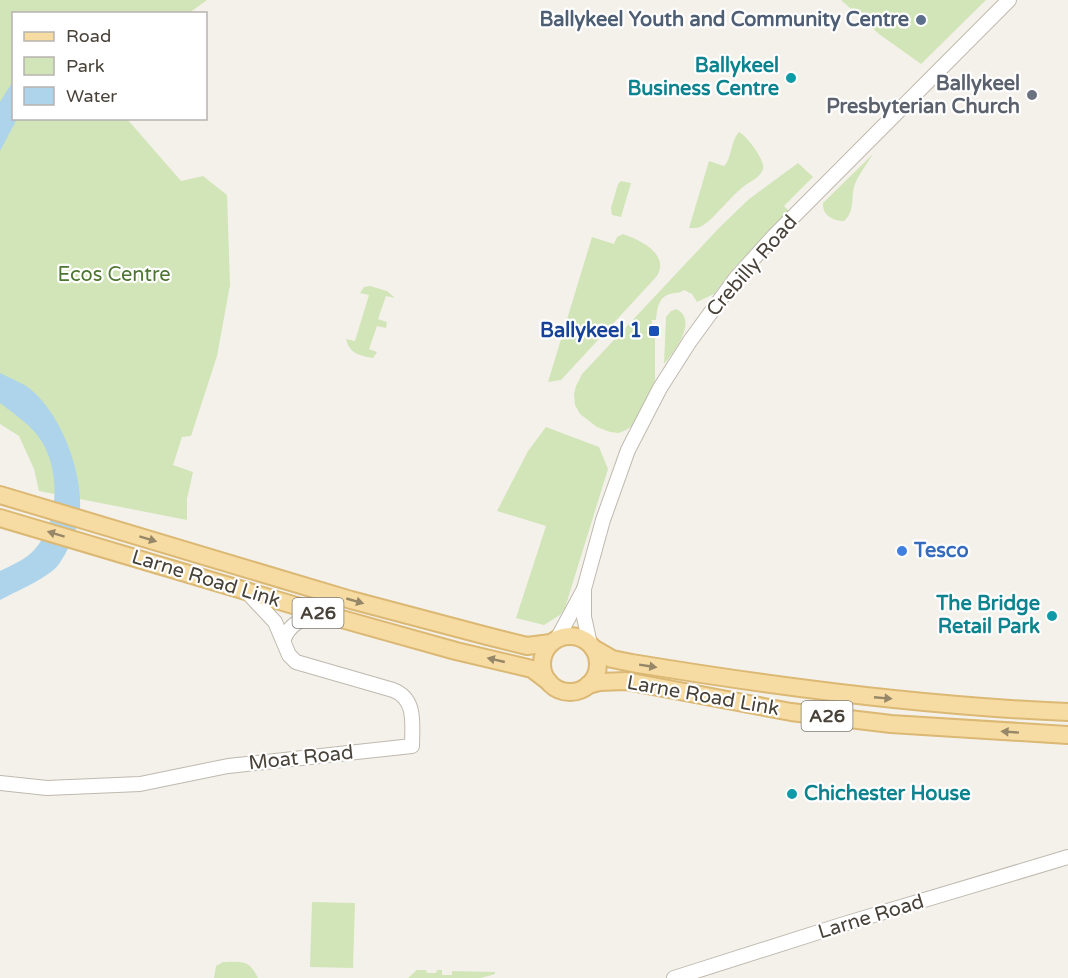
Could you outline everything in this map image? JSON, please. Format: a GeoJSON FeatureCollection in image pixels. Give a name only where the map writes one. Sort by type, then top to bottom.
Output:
{"type":"FeatureCollection","features":[{"type":"Feature","properties":{"kind":"main road","name":"Larne Road Link"},"geometry":{"type":"LineString","coordinates":[[0,495],[351,600],[487,636],[527,646],[554,641]]}},
{"type":"Feature","properties":{"kind":"main road","name":"Larne Road Link"},"geometry":{"type":"LineString","coordinates":[[0,518],[320,613],[456,651],[532,669],[549,682]]}},
{"type":"Feature","properties":{"kind":"main road","name":"A26"},"geometry":{"type":"LineString","coordinates":[[554,641],[572,636],[585,640],[592,646]]}},
{"type":"Feature","properties":{"kind":"main road"},"geometry":{"type":"LineString","coordinates":[[549,682],[542,666],[543,658],[554,641]]}},
{"type":"Feature","properties":{"kind":"main road","name":"Larne Road Link"},"geometry":{"type":"LineString","coordinates":[[592,646],[612,659],[632,663],[835,694],[1068,712]]}},
{"type":"Feature","properties":{"kind":"main road"},"geometry":{"type":"LineString","coordinates":[[588,685],[598,669],[598,660],[592,646]]}},
{"type":"Feature","properties":{"kind":"main road","name":"Larne Road Link"},"geometry":{"type":"LineString","coordinates":[[588,685],[599,682],[626,681],[791,712],[891,724],[1068,735]]}},
{"type":"Feature","properties":{"kind":"main road","name":"A26"},"geometry":{"type":"LineString","coordinates":[[549,682],[564,691],[572,692],[588,685]]}},
{"type":"Feature","properties":{"kind":"street","name":"Crebilly Road"},"geometry":{"type":"LineString","coordinates":[[554,641],[584,589],[603,520],[628,450],[660,388],[707,317],[736,278],[774,236],[1009,0]]}},
{"type":"Feature","properties":{"kind":"street","name":"Crebilly Road"},"geometry":{"type":"LineString","coordinates":[[584,589],[585,616],[592,646]]}},
{"type":"Feature","properties":{"kind":"street","name":"Moat Road"},"geometry":{"type":"LineString","coordinates":[[0,783],[47,788],[141,784],[228,766],[412,746],[411,707],[400,693],[299,664],[289,655],[278,626],[268,612],[246,591]]}},
{"type":"Feature","properties":{"kind":"street"},"geometry":{"type":"LineString","coordinates":[[284,639],[286,632],[294,623],[320,613]]}},
{"type":"Feature","properties":{"kind":"street","name":"Larne Road"},"geometry":{"type":"LineString","coordinates":[[674,978],[1068,857]]}},
{"type":"Feature","properties":{"kind":"green space","name":"Ecos Centre"},"geometry":{"type":"Polygon","coordinates":[[[0,0],[207,0],[190,12],[12,12],[12,120],[128,120],[181,181],[203,176],[227,195],[230,285],[217,356],[191,436],[182,437],[173,465],[193,472],[187,499],[187,520],[39,491],[34,469],[19,436],[0,424],[0,0]]]}},
{"type":"Feature","properties":{"kind":"green space"},"geometry":{"type":"Polygon","coordinates":[[[841,0],[986,0],[921,64],[879,34],[841,0]]]}},
{"type":"Feature","properties":{"kind":"green space"},"geometry":{"type":"Polygon","coordinates":[[[739,132],[762,160],[762,172],[738,191],[702,226],[689,228],[709,161],[724,166],[739,132]]]}},
{"type":"Feature","properties":{"kind":"green space"},"geometry":{"type":"Polygon","coordinates":[[[873,154],[855,184],[848,217],[844,221],[836,220],[826,214],[823,203],[873,154]]]}},
{"type":"Feature","properties":{"kind":"green space"},"geometry":{"type":"Polygon","coordinates":[[[798,163],[813,177],[784,206],[789,211],[734,268],[714,294],[697,302],[692,294],[684,290],[672,293],[661,301],[656,320],[652,320],[651,335],[655,335],[655,381],[632,426],[619,433],[610,432],[597,427],[580,414],[575,405],[574,394],[582,374],[719,228],[749,199],[798,163]]]}},
{"type":"Feature","properties":{"kind":"green space"},"geometry":{"type":"Polygon","coordinates":[[[621,181],[631,183],[621,217],[612,215],[611,208],[621,181]]]}},
{"type":"Feature","properties":{"kind":"green space"},"geometry":{"type":"Polygon","coordinates":[[[623,234],[645,244],[656,255],[660,261],[657,276],[561,380],[548,382],[592,237],[614,244],[617,237],[623,234]]]}},
{"type":"Feature","properties":{"kind":"green space"},"geometry":{"type":"Polygon","coordinates":[[[370,286],[387,291],[395,298],[386,296],[378,319],[387,322],[386,328],[377,326],[369,349],[377,352],[373,358],[356,353],[347,344],[346,339],[355,341],[369,295],[360,293],[364,287],[370,286]]]}},
{"type":"Feature","properties":{"kind":"green space"},"geometry":{"type":"Polygon","coordinates":[[[676,309],[682,314],[685,328],[678,344],[664,364],[666,317],[676,309]]]}},
{"type":"Feature","properties":{"kind":"green space"},"geometry":{"type":"Polygon","coordinates":[[[546,427],[599,447],[608,469],[565,608],[560,615],[544,625],[516,618],[546,526],[497,511],[528,451],[546,427]]]}},
{"type":"Feature","properties":{"kind":"green space"},"geometry":{"type":"Polygon","coordinates":[[[312,902],[355,903],[353,968],[310,967],[312,902]]]}},
{"type":"Feature","properties":{"kind":"green space"},"geometry":{"type":"Polygon","coordinates":[[[223,962],[244,963],[251,967],[258,978],[214,978],[216,966],[223,962]]]}},
{"type":"Feature","properties":{"kind":"green space"},"geometry":{"type":"Polygon","coordinates":[[[417,970],[436,973],[437,970],[442,970],[442,975],[452,975],[452,971],[495,972],[495,974],[481,978],[408,978],[417,970]]]}},
{"type":"Feature","properties":{"kind":"water"},"geometry":{"type":"Polygon","coordinates":[[[12,83],[12,120],[16,120],[0,151],[0,102],[12,83]]]}},
{"type":"Feature","properties":{"kind":"water"},"geometry":{"type":"Polygon","coordinates":[[[0,373],[29,388],[40,398],[59,426],[73,460],[80,493],[80,508],[73,538],[59,564],[40,579],[0,600],[0,571],[28,556],[43,537],[49,524],[53,509],[54,478],[51,462],[38,436],[0,403],[0,373]]]}},
{"type":"Feature","properties":{"kind":"place","name":"Ballykeel Youth and Community Centre"},"geometry":{"type":"Point","coordinates":[921,20]}},
{"type":"Feature","properties":{"kind":"place","name":"Ballykeel Business Centre"},"geometry":{"type":"Point","coordinates":[791,78]}},
{"type":"Feature","properties":{"kind":"place","name":"Ballykeel Presbyterian Church"},"geometry":{"type":"Point","coordinates":[1032,95]}},
{"type":"Feature","properties":{"kind":"place","name":"Ballykeel 1"},"geometry":{"type":"Point","coordinates":[654,331]}},
{"type":"Feature","properties":{"kind":"place","name":"Tesco"},"geometry":{"type":"Point","coordinates":[902,551]}},
{"type":"Feature","properties":{"kind":"place","name":"The Bridge Retail Park"},"geometry":{"type":"Point","coordinates":[1052,616]}},
{"type":"Feature","properties":{"kind":"place","name":"Chichester House"},"geometry":{"type":"Point","coordinates":[792,794]}}]}
